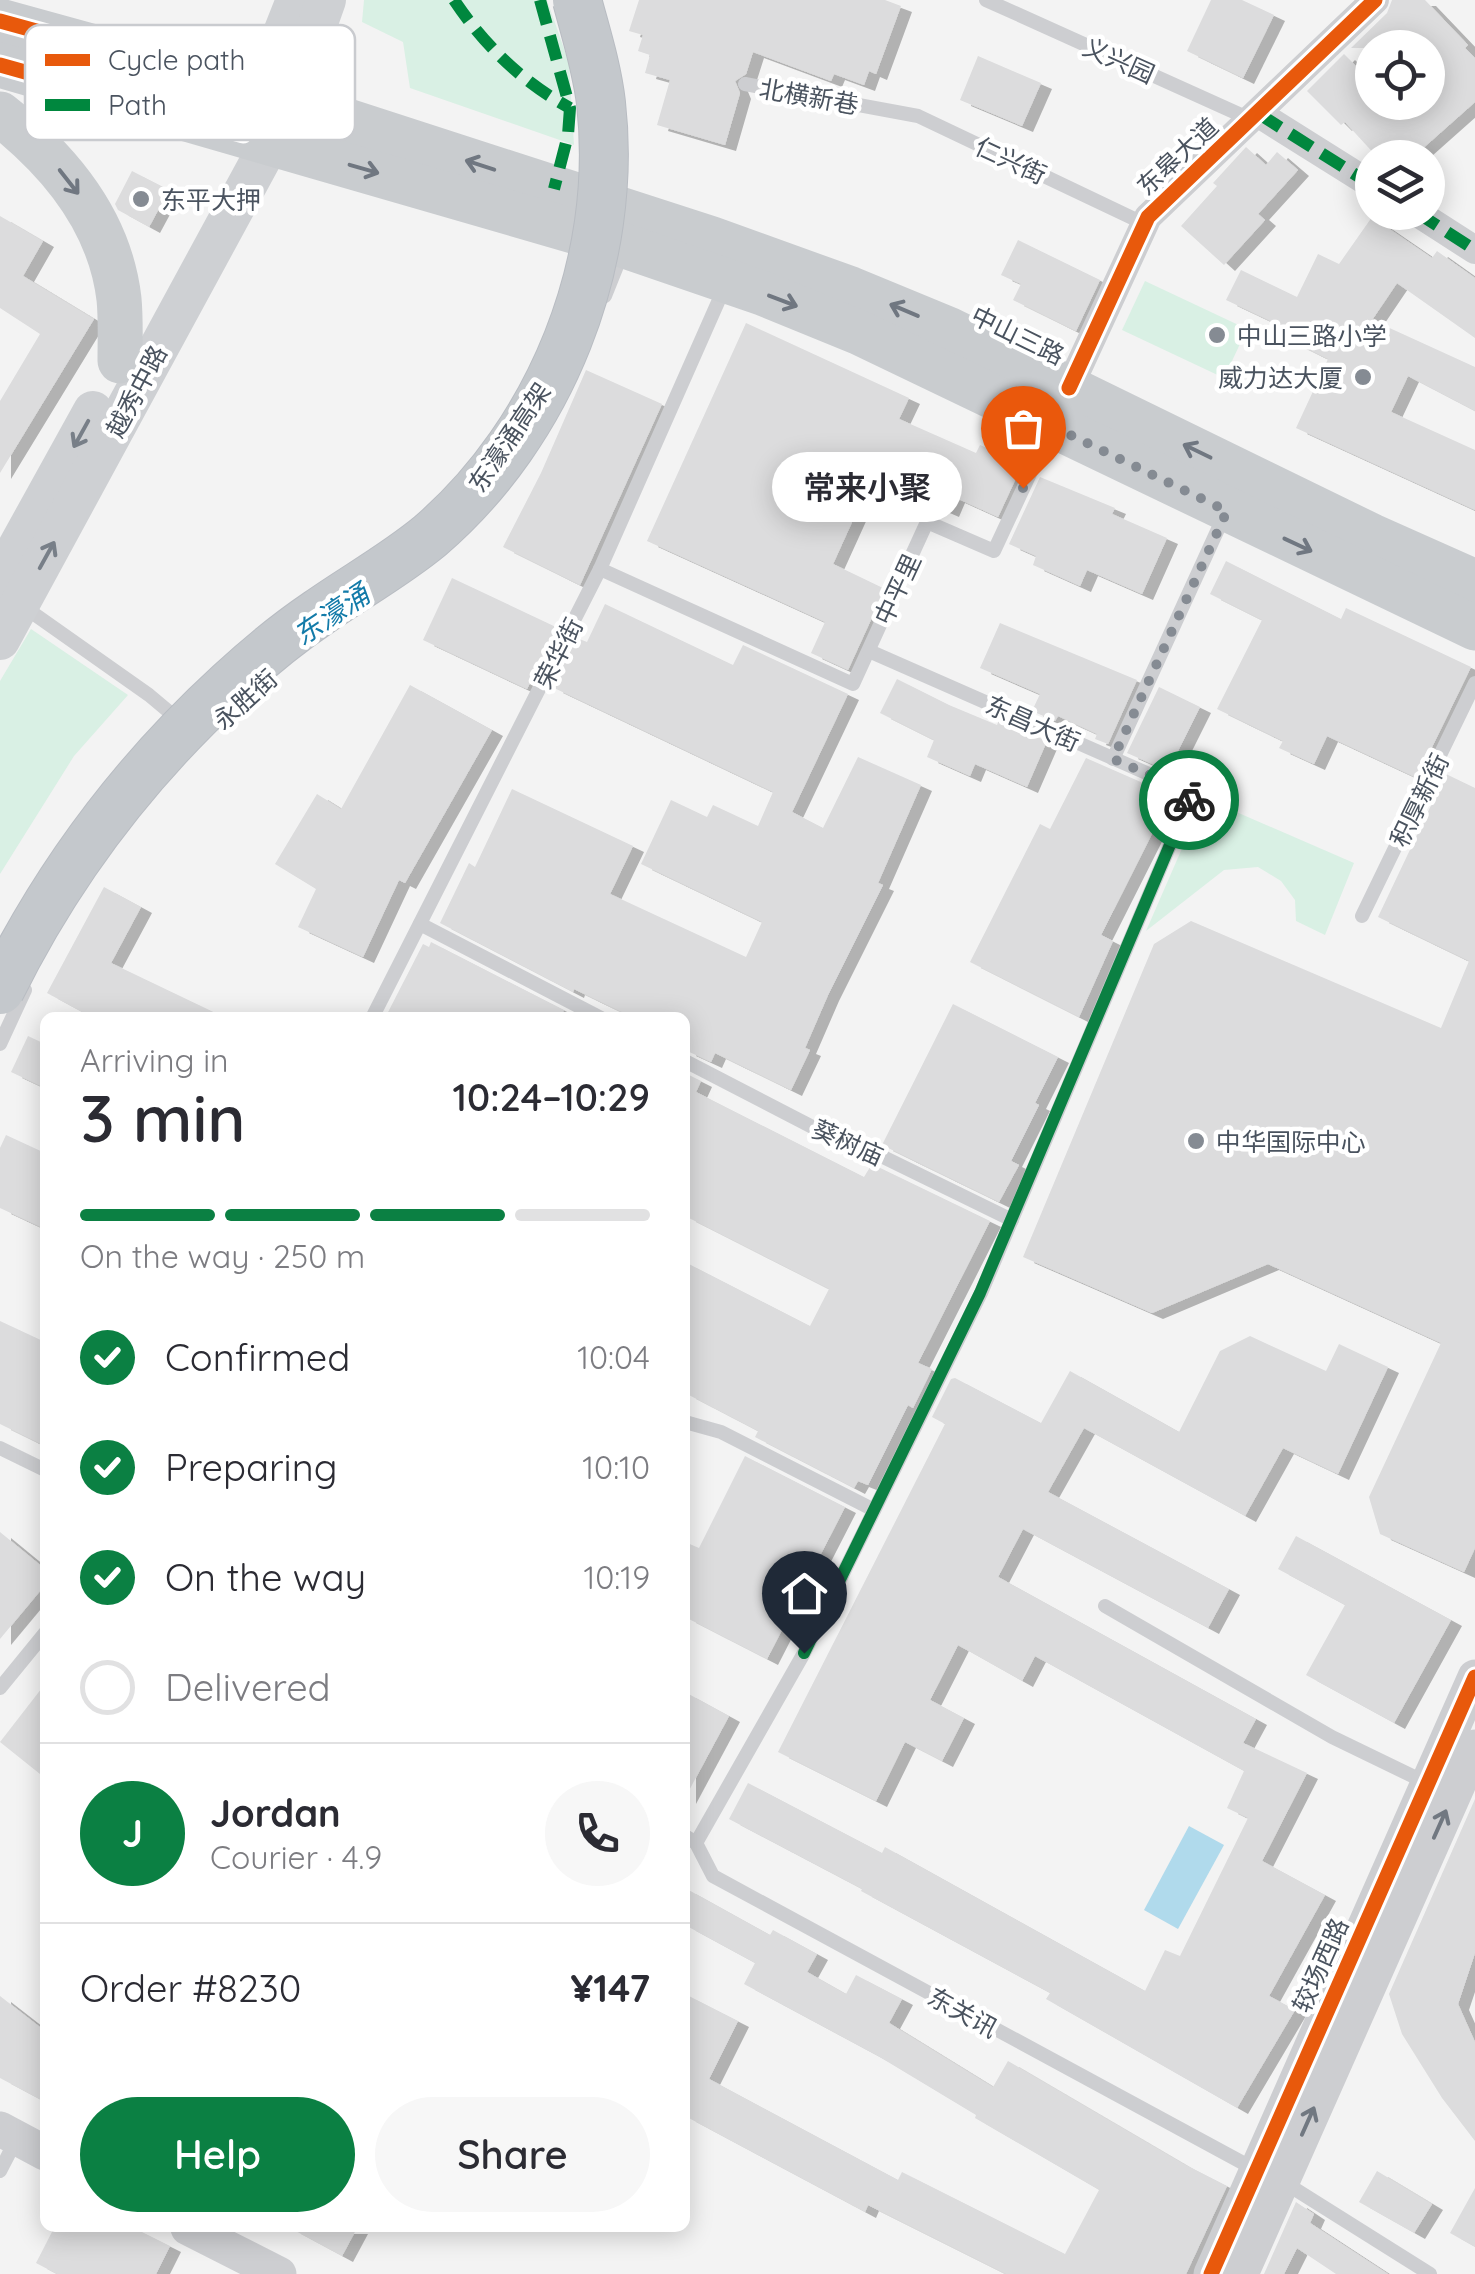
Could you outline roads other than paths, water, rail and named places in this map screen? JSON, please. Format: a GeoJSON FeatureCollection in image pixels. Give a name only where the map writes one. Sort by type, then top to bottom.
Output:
{"type":"FeatureCollection","features":[{"type":"Feature","properties":{"kind":"highway","name":"东濠涌高架"},"geometry":{"type":"LineString","coordinates":[[10,986],[66,870],[150,759],[270,644],[441,522],[483,477],[535,402],[575,315],[598,205],[600,168],[588,91],[566,0]]}},
{"type":"Feature","properties":{"kind":"highway","name":"东濠涌高架"},"geometry":{"type":"LineString","coordinates":[[10,986],[34,927],[84,848],[153,761],[272,646],[439,527],[485,478],[541,395],[579,310],[602,200],[601,102],[577,0]]}},
{"type":"Feature","properties":{"kind":"main road"},"geometry":{"type":"LineString","coordinates":[[290,25],[296,0]]}},
{"type":"Feature","properties":{"kind":"main road"},"geometry":{"type":"LineString","coordinates":[[313,25],[326,0]]}},
{"type":"Feature","properties":{"kind":"main road"},"geometry":{"type":"LineString","coordinates":[[0,20],[25,29]]}},
{"type":"Feature","properties":{"kind":"main road"},"geometry":{"type":"LineString","coordinates":[[0,65],[25,70]]}},
{"type":"Feature","properties":{"kind":"main road"},"geometry":{"type":"LineString","coordinates":[[0,114],[25,135]]}},
{"type":"Feature","properties":{"kind":"main road"},"geometry":{"type":"LineString","coordinates":[[31,140],[46,153],[95,219],[114,273],[119,301],[120,362]]}},
{"type":"Feature","properties":{"kind":"main road","name":"越秀中路"},"geometry":{"type":"LineString","coordinates":[[0,640],[10,591],[120,362],[252,140]]}},
{"type":"Feature","properties":{"kind":"main road","name":"越秀中路"},"geometry":{"type":"LineString","coordinates":[[10,591],[254,140]]}},
{"type":"Feature","properties":{"kind":"main road","name":"中山三路"},"geometry":{"type":"LineString","coordinates":[[340,140],[630,230],[789,266],[898,307],[1227,511],[1475,628]]}},
{"type":"Feature","properties":{"kind":"main road","name":"中山三路"},"geometry":{"type":"LineString","coordinates":[[630,230],[727,281],[1061,407],[1475,582]]}},
{"type":"Feature","properties":{"kind":"street","name":"东皋大道"},"geometry":{"type":"LineString","coordinates":[[1061,407],[1148,217],[1375,0]]}},
{"type":"Feature","properties":{"kind":"street"},"geometry":{"type":"LineString","coordinates":[[1256,117],[1355,175]]}},
{"type":"Feature","properties":{"kind":"street"},"geometry":{"type":"LineString","coordinates":[[1444,230],[1475,250]]}},
{"type":"Feature","properties":{"kind":"street","name":"较场西路"},"geometry":{"type":"LineString","coordinates":[[1241,2274],[1269,2175],[1475,1676]]}},
{"type":"Feature","properties":{"kind":"street","name":"较场西路"},"geometry":{"type":"LineString","coordinates":[[1211,2274],[1269,2175],[1475,1747]]}},
{"type":"Feature","properties":{"kind":"street"},"geometry":{"type":"LineString","coordinates":[[196,2232],[279,2274]]}},
{"type":"Feature","properties":{"kind":"lane","name":"义兴园"},"geometry":{"type":"LineString","coordinates":[[986,0],[1256,117]]}},
{"type":"Feature","properties":{"kind":"lane","name":"北横新巷"},"geometry":{"type":"LineString","coordinates":[[745,84],[874,108]]}},
{"type":"Feature","properties":{"kind":"lane","name":"仁兴街"},"geometry":{"type":"LineString","coordinates":[[874,108],[918,116],[1145,224]]}},
{"type":"Feature","properties":{"kind":"lane"},"geometry":{"type":"LineString","coordinates":[[598,316],[630,230]]}},
{"type":"Feature","properties":{"kind":"lane","name":"荣华街"},"geometry":{"type":"LineString","coordinates":[[375,1012],[600,569],[727,281]]}},
{"type":"Feature","properties":{"kind":"lane","name":"中平里"},"geometry":{"type":"LineString","coordinates":[[600,569],[853,684],[927,522],[994,551],[1061,407]]}},
{"type":"Feature","properties":{"kind":"lane"},"geometry":{"type":"LineString","coordinates":[[1113,759],[1227,511]]}},
{"type":"Feature","properties":{"kind":"lane"},"geometry":{"type":"LineString","coordinates":[[10,591],[196,735]]}},
{"type":"Feature","properties":{"kind":"lane","name":"东昌大街"},"geometry":{"type":"LineString","coordinates":[[868,651],[1192,793],[1012,1220]]}},
{"type":"Feature","properties":{"kind":"lane","name":"积厚新街"},"geometry":{"type":"LineString","coordinates":[[1362,916],[1475,682]]}},
{"type":"Feature","properties":{"kind":"lane"},"geometry":{"type":"LineString","coordinates":[[420,924],[574,1011]]}},
{"type":"Feature","properties":{"kind":"lane"},"geometry":{"type":"LineString","coordinates":[[0,1044],[10,986]]}},
{"type":"Feature","properties":{"kind":"lane","name":"葵树庙"},"geometry":{"type":"LineString","coordinates":[[690,1064],[854,1148],[875,1153],[1012,1220]]}},
{"type":"Feature","properties":{"kind":"lane"},"geometry":{"type":"LineString","coordinates":[[690,1839],[804,1653],[1012,1220]]}},
{"type":"Feature","properties":{"kind":"lane"},"geometry":{"type":"LineString","coordinates":[[690,1423],[720,1432],[874,1510]]}},
{"type":"Feature","properties":{"kind":"lane"},"geometry":{"type":"LineString","coordinates":[[0,1448],[40,1468]]}},
{"type":"Feature","properties":{"kind":"lane"},"geometry":{"type":"LineString","coordinates":[[1105,1606],[1332,1737],[1428,1783]]}},
{"type":"Feature","properties":{"kind":"lane"},"geometry":{"type":"LineString","coordinates":[[0,1688],[40,1639]]}},
{"type":"Feature","properties":{"kind":"lane","name":"东关讯"},"geometry":{"type":"LineString","coordinates":[[690,1839],[713,1876],[1269,2175],[1430,2274]]}},
{"type":"Feature","properties":{"kind":"lane"},"geometry":{"type":"LineString","coordinates":[[0,2172],[21,2140]]}},
{"type":"Feature","properties":{"kind":"water"},"geometry":{"type":"Polygon","coordinates":[[[1189,1826],[1224,1845],[1178,1929],[1144,1910],[1189,1826]]]}},
{"type":"Feature","properties":{"kind":"place","name":"东平大押"},"geometry":{"type":"Point","coordinates":[141,199]}},
{"type":"Feature","properties":{"kind":"place","name":"中山三路小学"},"geometry":{"type":"Point","coordinates":[1217,335]}},
{"type":"Feature","properties":{"kind":"place","name":"威力达大厦"},"geometry":{"type":"Point","coordinates":[1363,377]}},
{"type":"Feature","properties":{"kind":"place","name":"常来小聚"},"geometry":{"type":"Point","coordinates":[1023,488]}},
{"type":"Feature","properties":{"kind":"place","name":"中华国际中心"},"geometry":{"type":"Point","coordinates":[1196,1141]}},
{"type":"Feature","properties":{"kind":"water label","name":"东濠涌"},"geometry":{"type":"Point","coordinates":[331,614]}}]}
